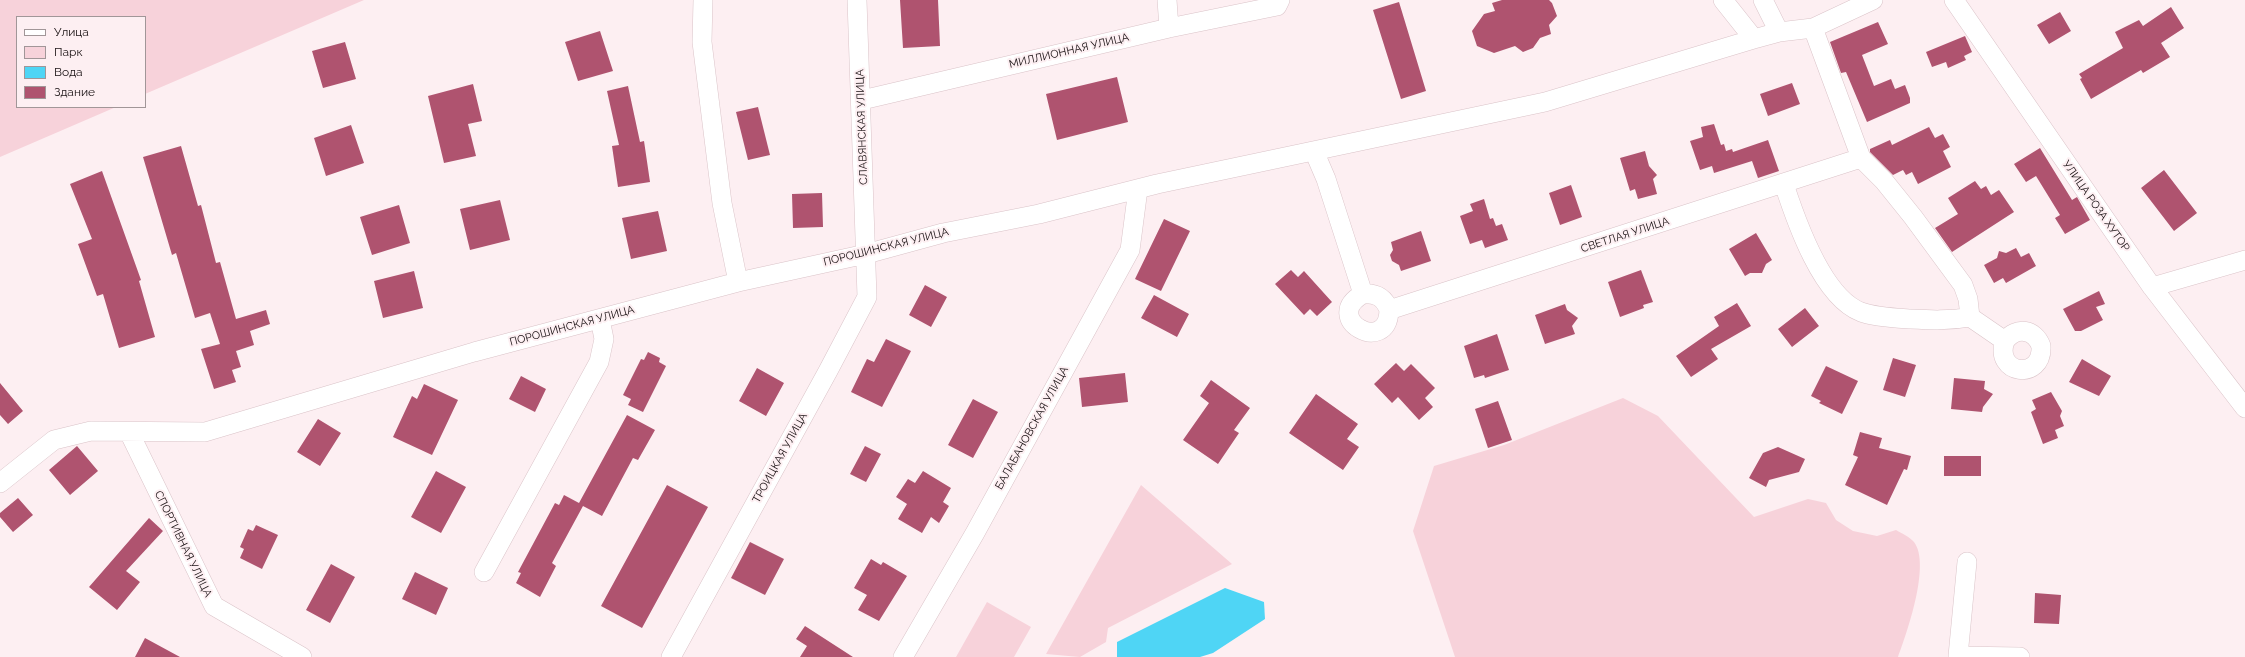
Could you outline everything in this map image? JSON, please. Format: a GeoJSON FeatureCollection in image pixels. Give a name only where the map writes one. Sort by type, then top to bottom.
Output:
{"type":"FeatureCollection","features":[{"type":"Feature","properties":{"kind":"street"},"geometry":{"type":"LineString","coordinates":[[703,0],[703,50],[722,203],[738,282]]}},
{"type":"Feature","properties":{"kind":"street","name":"СЛАВЯНСКАЯ УЛИЦА"},"geometry":{"type":"LineString","coordinates":[[857,0],[862,100],[866,254]]}},
{"type":"Feature","properties":{"kind":"street"},"geometry":{"type":"LineString","coordinates":[[1167,0],[1169,28]]}},
{"type":"Feature","properties":{"kind":"street"},"geometry":{"type":"LineString","coordinates":[[1723,0],[1754,39]]}},
{"type":"Feature","properties":{"kind":"street"},"geometry":{"type":"LineString","coordinates":[[1763,0],[1780,32]]}},
{"type":"Feature","properties":{"kind":"street","name":"ПОРОШИНСКАЯ УЛИЦА"},"geometry":{"type":"LineString","coordinates":[[0,483],[54,440],[91,431],[205,432],[474,352],[738,282],[866,254],[943,233],[1039,214],[1157,184],[1545,102],[1754,39],[1780,32],[1813,28],[1874,0]]}},
{"type":"Feature","properties":{"kind":"street","name":"УЛИЦА РОЗА ХУТОР"},"geometry":{"type":"LineString","coordinates":[[1954,0],[2152,287],[2245,408]]}},
{"type":"Feature","properties":{"kind":"street","name":"МИЛЛИОННАЯ УЛИЦА"},"geometry":{"type":"LineString","coordinates":[[862,100],[1279,3]]}},
{"type":"Feature","properties":{"kind":"street"},"geometry":{"type":"LineString","coordinates":[[1813,28],[1861,158],[1884,182],[1913,217],[1963,285],[1968,298],[1970,317]]}},
{"type":"Feature","properties":{"kind":"street"},"geometry":{"type":"LineString","coordinates":[[1314,151],[1326,179],[1363,294]]}},
{"type":"Feature","properties":{"kind":"street","name":"СВЕТЛАЯ УЛИЦА"},"geometry":{"type":"LineString","coordinates":[[1389,310],[1861,158]]}},
{"type":"Feature","properties":{"kind":"street"},"geometry":{"type":"LineString","coordinates":[[1784,184],[1802,234],[1821,271],[1835,292],[1847,303],[1861,312],[1901,318],[1951,320],[1970,317],[2005,341]]}},
{"type":"Feature","properties":{"kind":"street","name":"БАЛАБАНОВСКАЯ УЛИЦА"},"geometry":{"type":"LineString","coordinates":[[903,657],[974,533],[1130,250],[1138,190]]}},
{"type":"Feature","properties":{"kind":"street","name":"ТРОИЦКАЯ УЛИЦА"},"geometry":{"type":"LineString","coordinates":[[672,657],[867,297],[866,254]]}},
{"type":"Feature","properties":{"kind":"street"},"geometry":{"type":"LineString","coordinates":[[2152,287],[2245,260]]}},
{"type":"Feature","properties":{"kind":"street"},"geometry":{"type":"LineString","coordinates":[[1363,294],[1378,295],[1386,303],[1389,310],[1389,317],[1382,328],[1370,333],[1358,330],[1353,325],[1349,313],[1352,302],[1363,294]]}},
{"type":"Feature","properties":{"kind":"street"},"geometry":{"type":"LineString","coordinates":[[484,572],[599,362],[604,339],[600,319]]}},
{"type":"Feature","properties":{"kind":"street","name":"СПОРТИВНАЯ УЛИЦА"},"geometry":{"type":"LineString","coordinates":[[129,432],[214,606],[302,657]]}},
{"type":"Feature","properties":{"kind":"street"},"geometry":{"type":"LineString","coordinates":[[1967,562],[1958,656],[2020,657]]}},
{"type":"Feature","properties":{"kind":"green space"},"geometry":{"type":"Polygon","coordinates":[[[0,0],[364,0],[146,94],[146,16],[16,16],[16,108],[114,108],[0,157],[0,0]]]}},
{"type":"Feature","properties":{"kind":"green space"},"geometry":{"type":"Polygon","coordinates":[[[1623,398],[1658,416],[1754,517],[1808,499],[1826,503],[1836,520],[1853,531],[1877,536],[1896,530],[1912,540],[1919,552],[1919,582],[1912,616],[1898,657],[1455,657],[1413,531],[1434,466],[1504,445],[1623,398]]]}},
{"type":"Feature","properties":{"kind":"green space"},"geometry":{"type":"Polygon","coordinates":[[[1141,485],[1232,564],[1108,628],[1106,642],[1080,657],[1046,654],[1141,485]]]}},
{"type":"Feature","properties":{"kind":"green space"},"geometry":{"type":"Polygon","coordinates":[[[987,602],[1031,627],[1014,657],[956,657],[987,602]]]}},
{"type":"Feature","properties":{"kind":"water"},"geometry":{"type":"Polygon","coordinates":[[[1225,588],[1264,602],[1265,619],[1213,653],[1200,657],[1117,657],[1117,642],[1225,588]]]}},
{"type":"Feature","properties":{"kind":"building"},"geometry":{"type":"Polygon","coordinates":[[[900,0],[938,0],[940,46],[903,48],[900,0]]]}},
{"type":"Feature","properties":{"kind":"building"},"geometry":{"type":"Polygon","coordinates":[[[1502,0],[1549,0],[1552,3],[1557,16],[1549,25],[1551,34],[1540,38],[1533,48],[1523,52],[1515,46],[1494,53],[1477,46],[1472,31],[1484,14],[1495,11],[1492,3],[1502,0]]]}},
{"type":"Feature","properties":{"kind":"building"},"geometry":{"type":"Polygon","coordinates":[[[1399,2],[1426,91],[1401,99],[1373,10],[1399,2]]]}},
{"type":"Feature","properties":{"kind":"building"},"geometry":{"type":"Polygon","coordinates":[[[2171,7],[2184,28],[2161,43],[2170,57],[2143,73],[2141,70],[2091,99],[2080,79],[2082,78],[2079,74],[2123,48],[2115,32],[2139,20],[2143,26],[2171,7]]]}},
{"type":"Feature","properties":{"kind":"building"},"geometry":{"type":"Polygon","coordinates":[[[2060,12],[2071,31],[2049,44],[2037,25],[2060,12]]]}},
{"type":"Feature","properties":{"kind":"building"},"geometry":{"type":"Polygon","coordinates":[[[1878,22],[1888,44],[1862,55],[1874,86],[1891,79],[1895,89],[1905,85],[1910,98],[1910,103],[1867,122],[1846,72],[1841,73],[1830,42],[1878,22]]]}},
{"type":"Feature","properties":{"kind":"building"},"geometry":{"type":"Polygon","coordinates":[[[600,31],[613,71],[578,81],[565,42],[600,31]]]}},
{"type":"Feature","properties":{"kind":"building"},"geometry":{"type":"Polygon","coordinates":[[[1965,36],[1972,52],[1964,56],[1966,60],[1948,68],[1946,62],[1932,67],[1926,52],[1965,36]]]}},
{"type":"Feature","properties":{"kind":"building"},"geometry":{"type":"Polygon","coordinates":[[[345,42],[356,79],[323,88],[312,51],[345,42]]]}},
{"type":"Feature","properties":{"kind":"building"},"geometry":{"type":"Polygon","coordinates":[[[1117,77],[1128,122],[1057,140],[1046,94],[1117,77]]]}},
{"type":"Feature","properties":{"kind":"building"},"geometry":{"type":"Polygon","coordinates":[[[1792,83],[1800,104],[1768,116],[1760,94],[1792,83]]]}},
{"type":"Feature","properties":{"kind":"building"},"geometry":{"type":"Polygon","coordinates":[[[473,84],[482,121],[468,124],[476,156],[444,163],[428,96],[473,84]]]}},
{"type":"Feature","properties":{"kind":"building"},"geometry":{"type":"Polygon","coordinates":[[[628,86],[640,142],[644,141],[650,182],[618,187],[612,146],[619,145],[607,91],[628,86]]]}},
{"type":"Feature","properties":{"kind":"building"},"geometry":{"type":"Polygon","coordinates":[[[758,107],[770,155],[748,160],[736,112],[758,107]]]}},
{"type":"Feature","properties":{"kind":"building"},"geometry":{"type":"Polygon","coordinates":[[[1714,124],[1721,145],[1724,144],[1726,151],[1732,149],[1733,152],[1768,140],[1779,171],[1758,178],[1752,161],[1714,173],[1712,166],[1700,170],[1690,141],[1703,137],[1701,127],[1714,124]]]}},
{"type":"Feature","properties":{"kind":"building"},"geometry":{"type":"Polygon","coordinates":[[[351,125],[364,163],[326,176],[314,138],[351,125]]]}},
{"type":"Feature","properties":{"kind":"building"},"geometry":{"type":"Polygon","coordinates":[[[1929,127],[1935,138],[1943,134],[1950,147],[1943,151],[1951,167],[1918,184],[1912,172],[1906,175],[1903,170],[1893,175],[1870,152],[1870,149],[1890,140],[1892,145],[1929,127]]]}},
{"type":"Feature","properties":{"kind":"building"},"geometry":{"type":"Polygon","coordinates":[[[181,146],[198,206],[201,205],[216,263],[220,262],[236,319],[266,310],[270,324],[250,331],[254,345],[236,351],[241,367],[232,370],[236,382],[214,389],[201,349],[220,344],[210,313],[195,318],[176,253],[172,255],[143,157],[181,146]]]}},
{"type":"Feature","properties":{"kind":"building"},"geometry":{"type":"Polygon","coordinates":[[[2040,148],[2072,200],[2077,197],[2090,220],[2065,234],[2055,218],[2060,215],[2036,176],[2026,182],[2014,164],[2040,148]]]}},
{"type":"Feature","properties":{"kind":"building"},"geometry":{"type":"Polygon","coordinates":[[[1645,151],[1649,166],[1657,175],[1653,179],[1657,194],[1638,199],[1635,189],[1630,191],[1620,158],[1645,151]]]}},
{"type":"Feature","properties":{"kind":"building"},"geometry":{"type":"Polygon","coordinates":[[[2164,170],[2197,213],[2174,231],[2141,188],[2164,170]]]}},
{"type":"Feature","properties":{"kind":"building"},"geometry":{"type":"Polygon","coordinates":[[[102,171],[141,280],[139,281],[155,337],[119,348],[103,294],[97,296],[78,244],[92,239],[70,184],[102,171]]]}},
{"type":"Feature","properties":{"kind":"building"},"geometry":{"type":"Polygon","coordinates":[[[1975,181],[1981,189],[1986,186],[1991,195],[1999,190],[2014,212],[1952,252],[1935,228],[1958,214],[1948,198],[1975,181]]]}},
{"type":"Feature","properties":{"kind":"building"},"geometry":{"type":"Polygon","coordinates":[[[1571,185],[1582,217],[1560,225],[1549,193],[1571,185]]]}},
{"type":"Feature","properties":{"kind":"building"},"geometry":{"type":"Polygon","coordinates":[[[822,193],[823,227],[793,228],[792,194],[822,193]]]}},
{"type":"Feature","properties":{"kind":"building"},"geometry":{"type":"Polygon","coordinates":[[[1484,199],[1490,219],[1493,218],[1496,226],[1502,224],[1508,240],[1485,248],[1482,240],[1470,244],[1460,216],[1473,211],[1470,204],[1484,199]]]}},
{"type":"Feature","properties":{"kind":"building"},"geometry":{"type":"Polygon","coordinates":[[[500,200],[510,240],[470,250],[460,209],[500,200]]]}},
{"type":"Feature","properties":{"kind":"building"},"geometry":{"type":"Polygon","coordinates":[[[399,205],[410,243],[372,255],[360,217],[399,205]]]}},
{"type":"Feature","properties":{"kind":"building"},"geometry":{"type":"Polygon","coordinates":[[[658,211],[667,251],[631,259],[622,218],[658,211]]]}},
{"type":"Feature","properties":{"kind":"building"},"geometry":{"type":"Polygon","coordinates":[[[1164,219],[1190,231],[1161,291],[1135,279],[1164,219]]]}},
{"type":"Feature","properties":{"kind":"building"},"geometry":{"type":"Polygon","coordinates":[[[1421,231],[1431,261],[1401,271],[1399,265],[1392,261],[1390,255],[1393,250],[1391,242],[1421,231]]]}},
{"type":"Feature","properties":{"kind":"building"},"geometry":{"type":"Polygon","coordinates":[[[1756,233],[1772,260],[1766,264],[1762,273],[1750,273],[1745,276],[1729,249],[1756,233]]]}},
{"type":"Feature","properties":{"kind":"building"},"geometry":{"type":"Polygon","coordinates":[[[2016,248],[2021,257],[2029,253],[2036,266],[2006,283],[2003,278],[1994,283],[1984,265],[1997,258],[1999,251],[2006,253],[2016,248]]]}},
{"type":"Feature","properties":{"kind":"building"},"geometry":{"type":"Polygon","coordinates":[[[1291,270],[1298,277],[1304,271],[1332,302],[1317,316],[1310,309],[1304,315],[1275,284],[1291,270]]]}},
{"type":"Feature","properties":{"kind":"building"},"geometry":{"type":"Polygon","coordinates":[[[1641,270],[1653,302],[1643,305],[1644,308],[1620,317],[1608,282],[1641,270]]]}},
{"type":"Feature","properties":{"kind":"building"},"geometry":{"type":"Polygon","coordinates":[[[414,271],[423,308],[383,318],[374,281],[414,271]]]}},
{"type":"Feature","properties":{"kind":"building"},"geometry":{"type":"Polygon","coordinates":[[[925,285],[947,297],[931,327],[909,315],[925,285]]]}},
{"type":"Feature","properties":{"kind":"building"},"geometry":{"type":"Polygon","coordinates":[[[2099,291],[2105,304],[2096,307],[2103,320],[2081,331],[2075,331],[2063,309],[2099,291]]]}},
{"type":"Feature","properties":{"kind":"building"},"geometry":{"type":"Polygon","coordinates":[[[1154,295],[1189,314],[1177,337],[1141,318],[1154,295]]]}},
{"type":"Feature","properties":{"kind":"building"},"geometry":{"type":"Polygon","coordinates":[[[1737,303],[1751,326],[1711,349],[1718,359],[1691,377],[1676,356],[1719,326],[1714,317],[1737,303]]]}},
{"type":"Feature","properties":{"kind":"building"},"geometry":{"type":"Polygon","coordinates":[[[1565,304],[1567,310],[1578,318],[1572,326],[1575,334],[1545,344],[1535,315],[1565,304]]]}},
{"type":"Feature","properties":{"kind":"building"},"geometry":{"type":"Polygon","coordinates":[[[1805,308],[1819,326],[1792,347],[1778,329],[1805,308]]]}},
{"type":"Feature","properties":{"kind":"building"},"geometry":{"type":"Polygon","coordinates":[[[1497,334],[1509,370],[1485,378],[1484,375],[1474,378],[1464,346],[1497,334]]]}},
{"type":"Feature","properties":{"kind":"building"},"geometry":{"type":"Polygon","coordinates":[[[886,339],[911,351],[882,407],[851,392],[867,359],[874,362],[886,339]]]}},
{"type":"Feature","properties":{"kind":"building"},"geometry":{"type":"Polygon","coordinates":[[[648,352],[660,358],[659,362],[666,366],[643,412],[628,405],[631,399],[623,395],[641,359],[644,360],[648,352]]]}},
{"type":"Feature","properties":{"kind":"building"},"geometry":{"type":"Polygon","coordinates":[[[1893,358],[1916,365],[1905,397],[1883,390],[1893,358]]]}},
{"type":"Feature","properties":{"kind":"building"},"geometry":{"type":"Polygon","coordinates":[[[2082,359],[2111,376],[2099,396],[2069,382],[2082,359]]]}},
{"type":"Feature","properties":{"kind":"building"},"geometry":{"type":"Polygon","coordinates":[[[1396,363],[1404,371],[1411,364],[1435,388],[1425,398],[1433,407],[1419,420],[1398,397],[1392,403],[1374,384],[1396,363]]]}},
{"type":"Feature","properties":{"kind":"building"},"geometry":{"type":"Polygon","coordinates":[[[1826,366],[1858,381],[1842,414],[1819,403],[1821,401],[1811,396],[1826,366]]]}},
{"type":"Feature","properties":{"kind":"building"},"geometry":{"type":"Polygon","coordinates":[[[757,368],[784,383],[766,416],[739,401],[757,368]]]}},
{"type":"Feature","properties":{"kind":"building"},"geometry":{"type":"Polygon","coordinates":[[[1125,373],[1128,402],[1082,407],[1079,378],[1125,373]]]}},
{"type":"Feature","properties":{"kind":"building"},"geometry":{"type":"Polygon","coordinates":[[[521,376],[546,389],[535,412],[509,399],[521,376]]]}},
{"type":"Feature","properties":{"kind":"building"},"geometry":{"type":"Polygon","coordinates":[[[1954,378],[1985,381],[1984,389],[1993,394],[1983,407],[1982,412],[1951,409],[1954,378]]]}},
{"type":"Feature","properties":{"kind":"building"},"geometry":{"type":"Polygon","coordinates":[[[1211,380],[1250,408],[1234,430],[1239,433],[1218,464],[1183,440],[1209,403],[1200,396],[1211,380]]]}},
{"type":"Feature","properties":{"kind":"building"},"geometry":{"type":"Polygon","coordinates":[[[0,383],[23,411],[8,424],[0,415],[0,383]]]}},
{"type":"Feature","properties":{"kind":"building"},"geometry":{"type":"Polygon","coordinates":[[[424,384],[458,400],[432,455],[393,437],[412,396],[417,399],[424,384]]]}},
{"type":"Feature","properties":{"kind":"building"},"geometry":{"type":"Polygon","coordinates":[[[2051,392],[2062,411],[2060,416],[2064,426],[2055,430],[2058,438],[2043,444],[2031,412],[2036,409],[2032,400],[2051,392]]]}},
{"type":"Feature","properties":{"kind":"building"},"geometry":{"type":"Polygon","coordinates":[[[1316,394],[1358,424],[1347,439],[1359,447],[1343,470],[1289,433],[1316,394]]]}},
{"type":"Feature","properties":{"kind":"building"},"geometry":{"type":"Polygon","coordinates":[[[973,399],[998,412],[973,458],[948,445],[973,399]]]}},
{"type":"Feature","properties":{"kind":"building"},"geometry":{"type":"Polygon","coordinates":[[[1498,401],[1512,440],[1488,448],[1475,409],[1498,401]]]}},
{"type":"Feature","properties":{"kind":"building"},"geometry":{"type":"Polygon","coordinates":[[[627,415],[655,430],[638,460],[633,458],[602,516],[583,506],[552,563],[556,566],[540,597],[516,583],[521,573],[518,572],[555,503],[559,505],[564,495],[579,503],[627,415]]]}},
{"type":"Feature","properties":{"kind":"building"},"geometry":{"type":"Polygon","coordinates":[[[318,419],[341,433],[320,466],[297,452],[318,419]]]}},
{"type":"Feature","properties":{"kind":"building"},"geometry":{"type":"Polygon","coordinates":[[[1860,432],[1882,438],[1879,448],[1911,456],[1907,470],[1904,469],[1887,505],[1845,485],[1858,457],[1853,455],[1860,432]]]}},
{"type":"Feature","properties":{"kind":"building"},"geometry":{"type":"Polygon","coordinates":[[[77,446],[98,471],[70,495],[49,470],[77,446]]]}},
{"type":"Feature","properties":{"kind":"building"},"geometry":{"type":"Polygon","coordinates":[[[865,446],[881,454],[866,482],[850,474],[865,446]]]}},
{"type":"Feature","properties":{"kind":"building"},"geometry":{"type":"Polygon","coordinates":[[[1778,447],[1805,459],[1799,472],[1769,480],[1766,487],[1749,478],[1763,453],[1778,447]]]}},
{"type":"Feature","properties":{"kind":"building"},"geometry":{"type":"Polygon","coordinates":[[[1944,456],[1981,456],[1981,476],[1944,476],[1944,456]]]}},
{"type":"Feature","properties":{"kind":"building"},"geometry":{"type":"Polygon","coordinates":[[[436,471],[466,487],[441,533],[411,517],[436,471]]]}},
{"type":"Feature","properties":{"kind":"building"},"geometry":{"type":"Polygon","coordinates":[[[923,471],[951,488],[943,502],[949,506],[939,523],[931,517],[922,533],[898,519],[907,504],[896,497],[908,479],[915,483],[923,471]]]}},
{"type":"Feature","properties":{"kind":"building"},"geometry":{"type":"Polygon","coordinates":[[[667,485],[708,507],[642,628],[601,606],[667,485]]]}},
{"type":"Feature","properties":{"kind":"building"},"geometry":{"type":"Polygon","coordinates":[[[18,498],[33,515],[13,532],[0,517],[0,513],[18,498]]]}},
{"type":"Feature","properties":{"kind":"building"},"geometry":{"type":"Polygon","coordinates":[[[149,518],[163,531],[126,571],[140,582],[117,610],[89,587],[149,518]]]}},
{"type":"Feature","properties":{"kind":"building"},"geometry":{"type":"Polygon","coordinates":[[[256,525],[278,535],[262,569],[240,558],[244,549],[240,547],[248,529],[253,531],[256,525]]]}},
{"type":"Feature","properties":{"kind":"building"},"geometry":{"type":"Polygon","coordinates":[[[750,542],[784,559],[765,595],[731,578],[750,542]]]}},
{"type":"Feature","properties":{"kind":"building"},"geometry":{"type":"Polygon","coordinates":[[[871,559],[881,565],[883,562],[907,576],[879,621],[858,610],[867,595],[854,588],[871,559]]]}},
{"type":"Feature","properties":{"kind":"building"},"geometry":{"type":"Polygon","coordinates":[[[331,564],[355,577],[330,623],[306,610],[331,564]]]}},
{"type":"Feature","properties":{"kind":"building"},"geometry":{"type":"Polygon","coordinates":[[[415,572],[448,588],[436,615],[402,599],[415,572]]]}},
{"type":"Feature","properties":{"kind":"building"},"geometry":{"type":"Polygon","coordinates":[[[2035,593],[2061,595],[2059,624],[2034,623],[2035,593]]]}},
{"type":"Feature","properties":{"kind":"building"},"geometry":{"type":"Polygon","coordinates":[[[805,626],[853,657],[800,657],[807,646],[796,639],[805,626]]]}},
{"type":"Feature","properties":{"kind":"building"},"geometry":{"type":"Polygon","coordinates":[[[145,638],[180,657],[135,657],[145,638]]]}}]}
